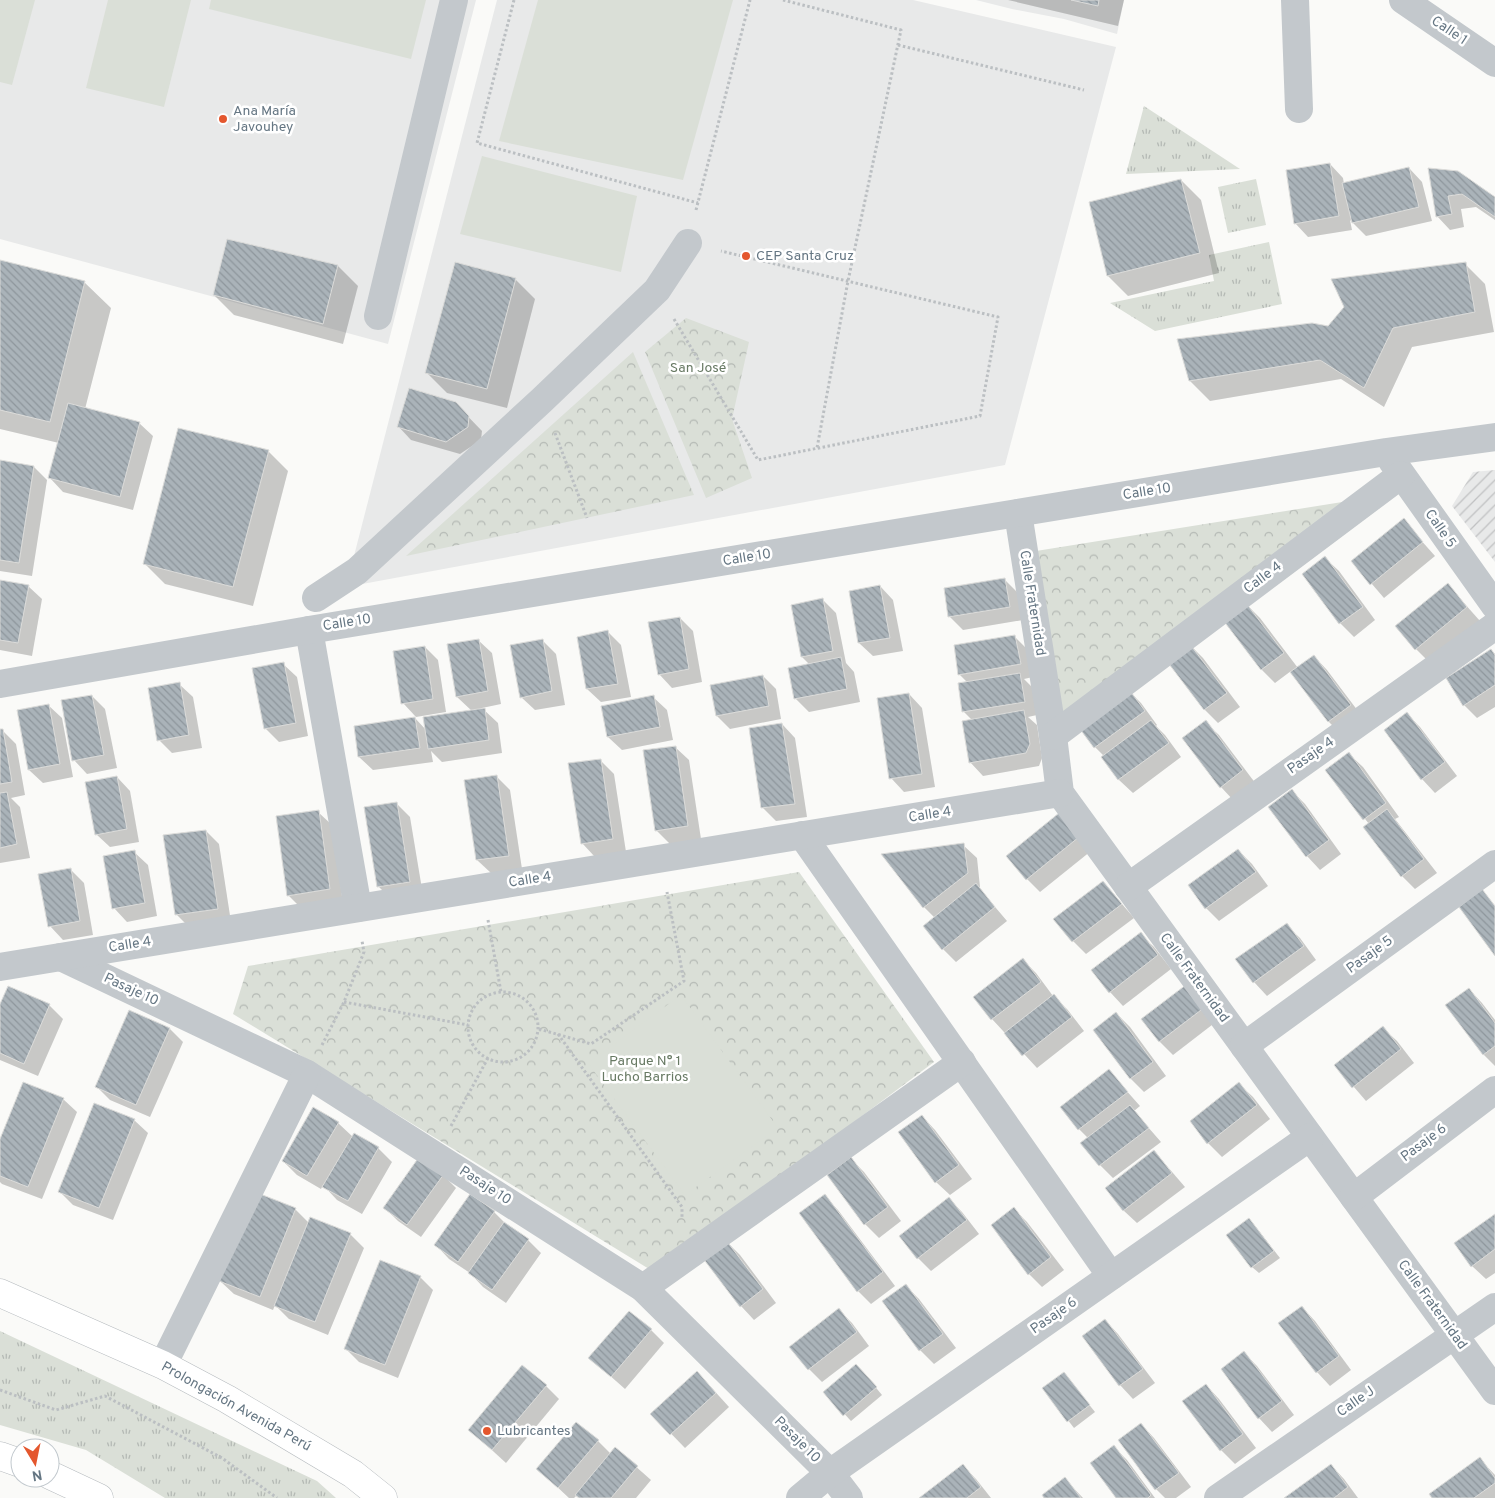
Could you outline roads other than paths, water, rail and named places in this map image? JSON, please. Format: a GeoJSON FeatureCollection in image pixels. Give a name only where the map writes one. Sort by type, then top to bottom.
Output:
{"type":"FeatureCollection","features":[{"type":"Feature","properties":{"kind":"main road","name":"Prolongación Avenida Perú"},"geometry":{"type":"LineString","coordinates":[[0,1292],[163,1365],[227,1399],[353,1474],[383,1498]]}},
{"type":"Feature","properties":{"kind":"main road"},"geometry":{"type":"LineString","coordinates":[[60,1480],[98,1498]]}},
{"type":"Feature","properties":{"kind":"street"},"geometry":{"type":"LineString","coordinates":[[378,316],[454,0]]}},
{"type":"Feature","properties":{"kind":"street"},"geometry":{"type":"LineString","coordinates":[[1296,0],[1299,109]]}},
{"type":"Feature","properties":{"kind":"street","name":"Calle 1"},"geometry":{"type":"LineString","coordinates":[[1403,0],[1495,62]]}},
{"type":"Feature","properties":{"kind":"street"},"geometry":{"type":"LineString","coordinates":[[316,598],[357,571],[542,400],[657,290],[688,243]]}},
{"type":"Feature","properties":{"kind":"street","name":"Calle 10"},"geometry":{"type":"LineString","coordinates":[[0,684],[309,630],[1386,452],[1495,437]]}},
{"type":"Feature","properties":{"kind":"street","name":"Calle 5"},"geometry":{"type":"LineString","coordinates":[[1386,452],[1495,606]]}},
{"type":"Feature","properties":{"kind":"street","name":"Calle 4"},"geometry":{"type":"LineString","coordinates":[[1053,736],[1402,475]]}},
{"type":"Feature","properties":{"kind":"street","name":"Calle Fraternidad"},"geometry":{"type":"LineString","coordinates":[[1018,513],[1053,736],[1060,793],[1495,1391]]}},
{"type":"Feature","properties":{"kind":"street","name":"Pasaje 4"},"geometry":{"type":"LineString","coordinates":[[1128,886],[1495,626]]}},
{"type":"Feature","properties":{"kind":"street"},"geometry":{"type":"LineString","coordinates":[[309,630],[358,908]]}},
{"type":"Feature","properties":{"kind":"street","name":"Calle 4"},"geometry":{"type":"LineString","coordinates":[[0,967],[1060,793]]}},
{"type":"Feature","properties":{"kind":"street"},"geometry":{"type":"LineString","coordinates":[[802,836],[1111,1276]]}},
{"type":"Feature","properties":{"kind":"street","name":"Pasaje 5"},"geometry":{"type":"LineString","coordinates":[[1244,1046],[1495,864]]}},
{"type":"Feature","properties":{"kind":"street","name":"Pasaje 10"},"geometry":{"type":"LineString","coordinates":[[60,957],[307,1074],[643,1288],[830,1473],[849,1498]]}},
{"type":"Feature","properties":{"kind":"street"},"geometry":{"type":"LineString","coordinates":[[643,1288],[962,1062]]}},
{"type":"Feature","properties":{"kind":"street"},"geometry":{"type":"LineString","coordinates":[[163,1365],[307,1074]]}},
{"type":"Feature","properties":{"kind":"street","name":"Pasaje 6"},"geometry":{"type":"LineString","coordinates":[[1354,1197],[1495,1090]]}},
{"type":"Feature","properties":{"kind":"street","name":"Pasaje 6"},"geometry":{"type":"LineString","coordinates":[[800,1498],[830,1473],[1310,1137]]}},
{"type":"Feature","properties":{"kind":"street","name":"Calle J"},"geometry":{"type":"LineString","coordinates":[[1218,1498],[1495,1307]]}},
{"type":"Feature","properties":{"kind":"place","name":"Ana María Javouhey"},"geometry":{"type":"Point","coordinates":[223,119]}},
{"type":"Feature","properties":{"kind":"place","name":"CEP Santa Cruz"},"geometry":{"type":"Point","coordinates":[746,256]}},
{"type":"Feature","properties":{"kind":"place","name":"Lubricantes"},"geometry":{"type":"Point","coordinates":[487,1431]}},
{"type":"Feature","properties":{"kind":"park label","name":"San José"},"geometry":{"type":"Point","coordinates":[698,368]}},
{"type":"Feature","properties":{"kind":"park label","name":"Parque N° 1 Lucho Barrios"},"geometry":{"type":"Point","coordinates":[645,1070]}}]}
